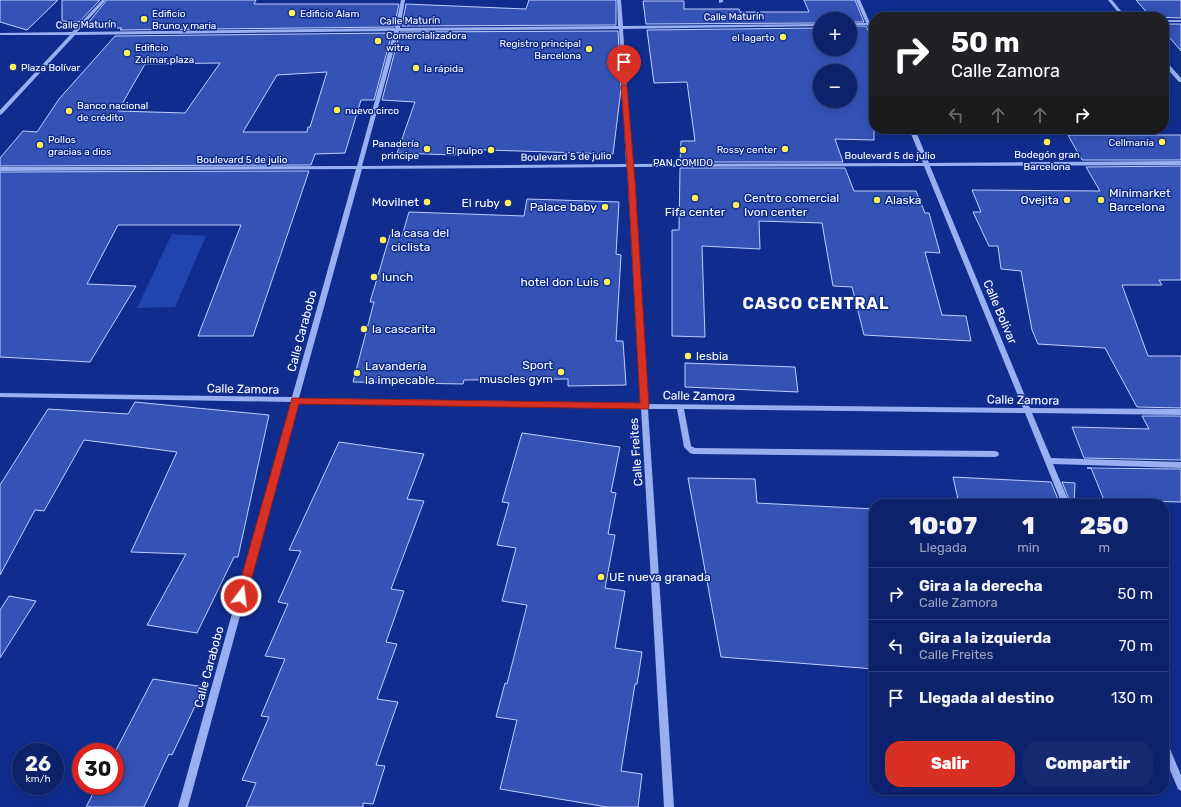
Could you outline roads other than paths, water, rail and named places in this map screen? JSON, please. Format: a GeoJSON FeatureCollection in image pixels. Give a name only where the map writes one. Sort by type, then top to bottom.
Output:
{"type":"FeatureCollection","features":[{"type":"Feature","properties":{"kind":"street"},"geometry":{"type":"LineString","coordinates":[[0,113],[104,0]]}},
{"type":"Feature","properties":{"kind":"street","name":"Calle Carabobo"},"geometry":{"type":"LineString","coordinates":[[183,807],[397,30],[403,0]]}},
{"type":"Feature","properties":{"kind":"street","name":"Calle Freites"},"geometry":{"type":"LineString","coordinates":[[619,0],[669,807]]}},
{"type":"Feature","properties":{"kind":"street"},"geometry":{"type":"LineString","coordinates":[[858,0],[869,19]]}},
{"type":"Feature","properties":{"kind":"street"},"geometry":{"type":"LineString","coordinates":[[1110,0],[1120,12]]}},
{"type":"Feature","properties":{"kind":"street"},"geometry":{"type":"LineString","coordinates":[[1169,21],[1181,21]]}},
{"type":"Feature","properties":{"kind":"street"},"geometry":{"type":"LineString","coordinates":[[857,24],[869,24]]}},
{"type":"Feature","properties":{"kind":"street","name":"Calle Maturín"},"geometry":{"type":"LineString","coordinates":[[0,34],[813,25]]}},
{"type":"Feature","properties":{"kind":"street"},"geometry":{"type":"LineString","coordinates":[[1169,68],[1181,81]]}},
{"type":"Feature","properties":{"kind":"street","name":"Calle Bolívar"},"geometry":{"type":"LineString","coordinates":[[914,134],[1064,499]]}},
{"type":"Feature","properties":{"kind":"street","name":"Boulevard 5 de julio"},"geometry":{"type":"LineString","coordinates":[[0,169],[629,164],[1181,163]]}},
{"type":"Feature","properties":{"kind":"street","name":"Calle Zamora"},"geometry":{"type":"LineString","coordinates":[[0,395],[680,407],[1181,412]]}},
{"type":"Feature","properties":{"kind":"street"},"geometry":{"type":"LineString","coordinates":[[680,407],[688,447],[693,450],[995,454]]}},
{"type":"Feature","properties":{"kind":"street"},"geometry":{"type":"LineString","coordinates":[[1048,461],[1181,465]]}},
{"type":"Feature","properties":{"kind":"street"},"geometry":{"type":"LineString","coordinates":[[1169,756],[1181,786]]}},
{"type":"Feature","properties":{"kind":"place","name":"Edificio Alam"},"geometry":{"type":"Point","coordinates":[292,13]}},
{"type":"Feature","properties":{"kind":"place","name":"Edificio Bruno y maria"},"geometry":{"type":"Point","coordinates":[144,19]}},
{"type":"Feature","properties":{"kind":"place","name":"el lagarto"},"geometry":{"type":"Point","coordinates":[783,37]}},
{"type":"Feature","properties":{"kind":"place","name":"Comercializadora witra"},"geometry":{"type":"Point","coordinates":[378,41]}},
{"type":"Feature","properties":{"kind":"place","name":"Registro principal Barcelona"},"geometry":{"type":"Point","coordinates":[589,49]}},
{"type":"Feature","properties":{"kind":"place","name":"Edificio Zulmar plaza"},"geometry":{"type":"Point","coordinates":[127,53]}},
{"type":"Feature","properties":{"kind":"place","name":"Plaza Bolívar"},"geometry":{"type":"Point","coordinates":[13,67]}},
{"type":"Feature","properties":{"kind":"place","name":"la rápida"},"geometry":{"type":"Point","coordinates":[416,68]}},
{"type":"Feature","properties":{"kind":"place","name":"nuevo circo"},"geometry":{"type":"Point","coordinates":[337,110]}},
{"type":"Feature","properties":{"kind":"place","name":"Banco nacional de crédito"},"geometry":{"type":"Point","coordinates":[69,111]}},
{"type":"Feature","properties":{"kind":"place","name":"Bodegón gran Barcelona"},"geometry":{"type":"Point","coordinates":[1047,142]}},
{"type":"Feature","properties":{"kind":"place","name":"Cellmanía"},"geometry":{"type":"Point","coordinates":[1162,142]}},
{"type":"Feature","properties":{"kind":"place","name":"Pollos gracias a dios"},"geometry":{"type":"Point","coordinates":[40,145]}},
{"type":"Feature","properties":{"kind":"place","name":"Panadería principe"},"geometry":{"type":"Point","coordinates":[427,149]}},
{"type":"Feature","properties":{"kind":"place","name":"Rossy center"},"geometry":{"type":"Point","coordinates":[785,149]}},
{"type":"Feature","properties":{"kind":"place","name":"El pulpo"},"geometry":{"type":"Point","coordinates":[491,150]}},
{"type":"Feature","properties":{"kind":"place","name":"PAN COMIDO"},"geometry":{"type":"Point","coordinates":[683,150]}},
{"type":"Feature","properties":{"kind":"place","name":"Fifa center"},"geometry":{"type":"Point","coordinates":[695,198]}},
{"type":"Feature","properties":{"kind":"place","name":"Alaska"},"geometry":{"type":"Point","coordinates":[877,200]}},
{"type":"Feature","properties":{"kind":"place","name":"Ovejita"},"geometry":{"type":"Point","coordinates":[1067,200]}},
{"type":"Feature","properties":{"kind":"place","name":"Minimarket Barcelona"},"geometry":{"type":"Point","coordinates":[1101,200]}},
{"type":"Feature","properties":{"kind":"place","name":"Movilnet"},"geometry":{"type":"Point","coordinates":[427,202]}},
{"type":"Feature","properties":{"kind":"place","name":"El ruby"},"geometry":{"type":"Point","coordinates":[508,203]}},
{"type":"Feature","properties":{"kind":"place","name":"Centro comercial Ivon center"},"geometry":{"type":"Point","coordinates":[736,205]}},
{"type":"Feature","properties":{"kind":"place","name":"Palace baby"},"geometry":{"type":"Point","coordinates":[605,207]}},
{"type":"Feature","properties":{"kind":"place","name":"la casa del ciclista"},"geometry":{"type":"Point","coordinates":[383,240]}},
{"type":"Feature","properties":{"kind":"place","name":"lunch"},"geometry":{"type":"Point","coordinates":[374,277]}},
{"type":"Feature","properties":{"kind":"place","name":"hotel don Luis"},"geometry":{"type":"Point","coordinates":[607,282]}},
{"type":"Feature","properties":{"kind":"place","name":"la cascarita"},"geometry":{"type":"Point","coordinates":[364,329]}},
{"type":"Feature","properties":{"kind":"place","name":"lesbia"},"geometry":{"type":"Point","coordinates":[688,356]}},
{"type":"Feature","properties":{"kind":"place","name":"Sport muscles gym"},"geometry":{"type":"Point","coordinates":[561,372]}},
{"type":"Feature","properties":{"kind":"place","name":"Lavandería la impecable"},"geometry":{"type":"Point","coordinates":[357,373]}},
{"type":"Feature","properties":{"kind":"place","name":"UE nueva granada"},"geometry":{"type":"Point","coordinates":[601,577]}},
{"type":"Feature","properties":{"kind":"district","name":"CASCO CENTRAL"},"geometry":{"type":"Point","coordinates":[816,303]}}]}
